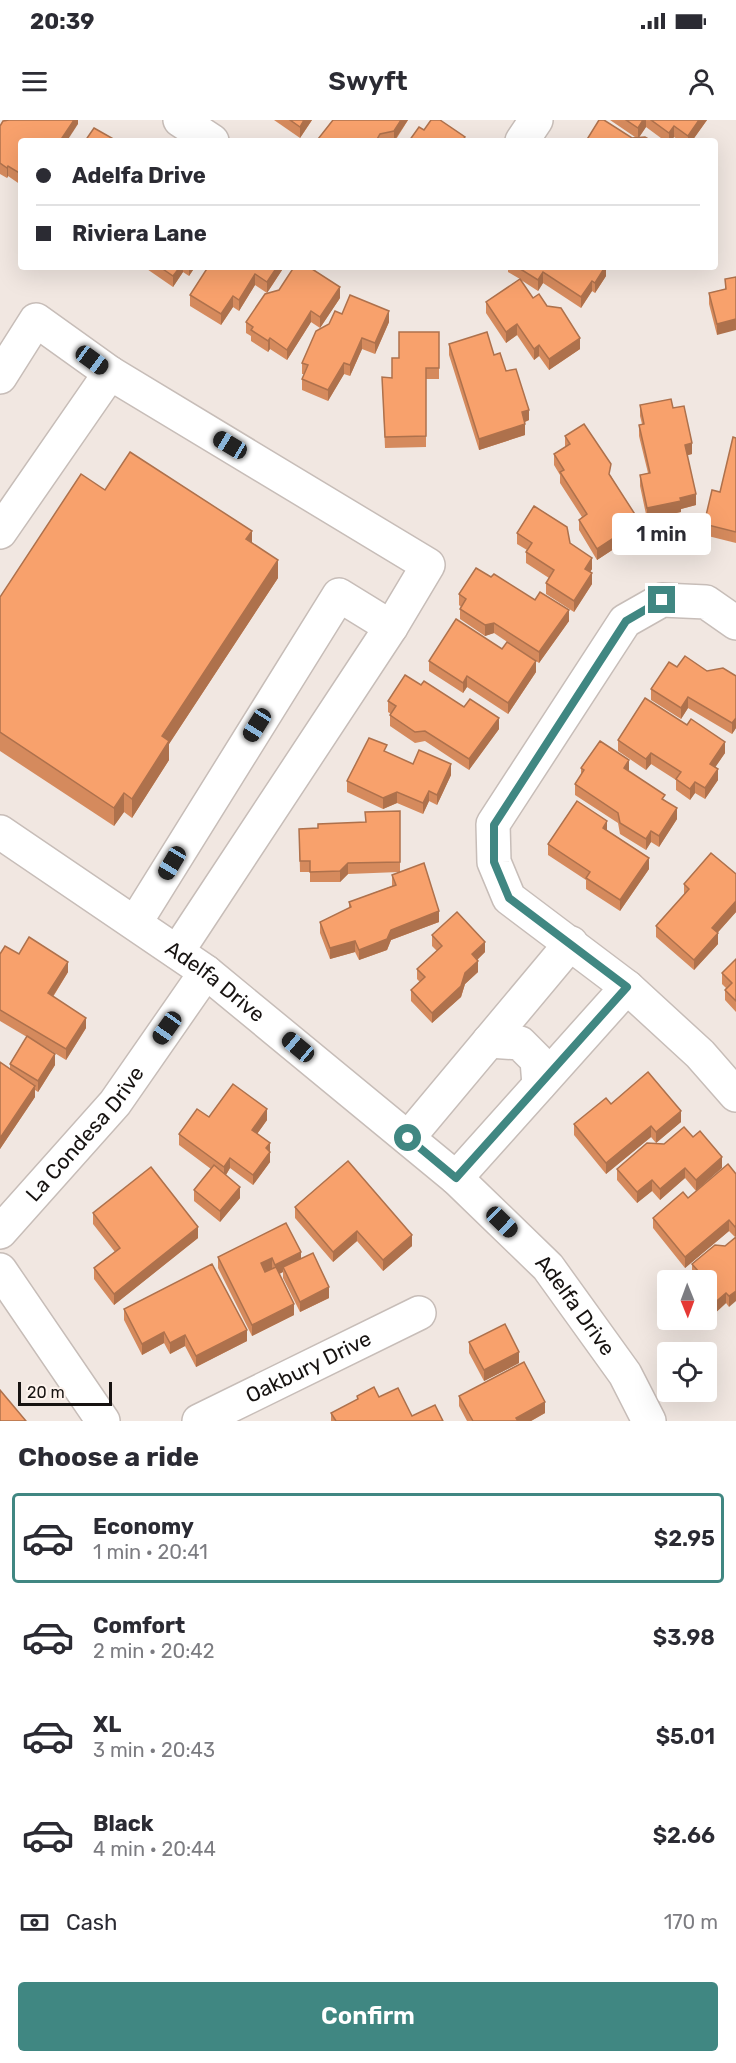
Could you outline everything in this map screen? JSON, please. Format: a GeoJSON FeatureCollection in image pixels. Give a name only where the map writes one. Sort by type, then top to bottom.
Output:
{"type":"FeatureCollection","features":[{"type":"Feature","properties":{"kind":"street"},"geometry":{"type":"LineString","coordinates":[[180,120],[207,138]]}},
{"type":"Feature","properties":{"kind":"street"},"geometry":{"type":"LineString","coordinates":[[524,138],[536,120]]}},
{"type":"Feature","properties":{"kind":"street"},"geometry":{"type":"LineString","coordinates":[[0,377],[36,320],[110,374],[428,565],[391,627],[177,952]]}},
{"type":"Feature","properties":{"kind":"street"},"geometry":{"type":"LineString","coordinates":[[0,532],[110,374]]}},
{"type":"Feature","properties":{"kind":"street"},"geometry":{"type":"LineString","coordinates":[[135,923],[339,595],[391,627]]}},
{"type":"Feature","properties":{"kind":"street"},"geometry":{"type":"LineString","coordinates":[[736,623],[706,602],[662,600],[626,621],[494,825],[494,862],[509,898],[627,987],[700,1054],[736,1095]]}},
{"type":"Feature","properties":{"kind":"street","name":"Adelfa Drive"},"geometry":{"type":"LineString","coordinates":[[0,832],[206,972],[456,1178],[548,1266],[625,1374],[649,1421]]}},
{"type":"Feature","properties":{"kind":"street"},"geometry":{"type":"LineString","coordinates":[[408,1138],[571,943]]}},
{"type":"Feature","properties":{"kind":"street","name":"La Condesa Drive"},"geometry":{"type":"LineString","coordinates":[[0,1232],[115,1103],[206,972]]}},
{"type":"Feature","properties":{"kind":"street"},"geometry":{"type":"LineString","coordinates":[[456,1178],[627,987]]}},
{"type":"Feature","properties":{"kind":"street"},"geometry":{"type":"LineString","coordinates":[[489,1041],[520,1043],[537,1060],[539,1085]]}},
{"type":"Feature","properties":{"kind":"street"},"geometry":{"type":"LineString","coordinates":[[0,1270],[103,1421]]}},
{"type":"Feature","properties":{"kind":"street","name":"Oakbury Drive"},"geometry":{"type":"LineString","coordinates":[[199,1421],[419,1314]]}},
{"type":"Feature","properties":{"kind":"building"},"geometry":{"type":"Polygon","coordinates":[[[74,120],[62,138],[18,138],[18,172],[0,163],[0,126],[3,121],[74,120]]]}},
{"type":"Feature","properties":{"kind":"building"},"geometry":{"type":"Polygon","coordinates":[[[290,120],[304,120],[300,127],[290,120]]]}},
{"type":"Feature","properties":{"kind":"building"},"geometry":{"type":"Polygon","coordinates":[[[333,120],[401,120],[394,131],[380,134],[378,138],[319,138],[333,120]]]}},
{"type":"Feature","properties":{"kind":"building"},"geometry":{"type":"Polygon","coordinates":[[[431,120],[440,120],[465,137],[411,138],[419,127],[424,130],[431,120]]]}},
{"type":"Feature","properties":{"kind":"building"},"geometry":{"type":"Polygon","coordinates":[[[599,120],[604,120],[632,138],[588,138],[599,120]]]}},
{"type":"Feature","properties":{"kind":"building"},"geometry":{"type":"Polygon","coordinates":[[[626,120],[643,120],[638,128],[626,120]]]}},
{"type":"Feature","properties":{"kind":"building"},"geometry":{"type":"Polygon","coordinates":[[[651,120],[699,120],[688,136],[674,126],[669,133],[651,120]]]}},
{"type":"Feature","properties":{"kind":"building"},"geometry":{"type":"Polygon","coordinates":[[[94,128],[112,138],[87,138],[94,128]]]}},
{"type":"Feature","properties":{"kind":"building"},"geometry":{"type":"Polygon","coordinates":[[[164,270],[178,270],[173,276],[164,270]]]}},
{"type":"Feature","properties":{"kind":"building"},"geometry":{"type":"Polygon","coordinates":[[[206,270],[275,270],[267,282],[255,274],[239,300],[233,296],[221,314],[190,295],[206,270]]]}},
{"type":"Feature","properties":{"kind":"building"},"geometry":{"type":"Polygon","coordinates":[[[292,270],[314,270],[340,287],[320,317],[311,311],[287,350],[270,338],[268,341],[251,330],[253,327],[246,322],[265,294],[279,290],[292,270]]]}},
{"type":"Feature","properties":{"kind":"building"},"geometry":{"type":"Polygon","coordinates":[[[522,270],[603,270],[595,283],[592,281],[581,297],[543,272],[538,280],[522,270]]]}},
{"type":"Feature","properties":{"kind":"building"},"geometry":{"type":"Polygon","coordinates":[[[736,277],[736,319],[717,324],[709,293],[726,289],[725,279],[736,277]]]}},
{"type":"Feature","properties":{"kind":"building"},"geometry":{"type":"Polygon","coordinates":[[[520,279],[533,298],[539,294],[547,306],[561,308],[580,338],[549,359],[539,345],[534,349],[517,324],[506,332],[486,302],[520,279]]]}},
{"type":"Feature","properties":{"kind":"building"},"geometry":{"type":"Polygon","coordinates":[[[350,295],[389,311],[375,343],[362,338],[350,365],[344,363],[328,390],[302,379],[308,365],[302,363],[316,331],[329,324],[335,311],[342,314],[350,295]]]}},
{"type":"Feature","properties":{"kind":"building"},"geometry":{"type":"Polygon","coordinates":[[[399,332],[439,332],[439,368],[426,368],[426,436],[385,437],[382,377],[392,378],[392,358],[399,358],[399,332]]]}},
{"type":"Feature","properties":{"kind":"building"},"geometry":{"type":"Polygon","coordinates":[[[487,332],[494,355],[500,353],[506,371],[516,369],[529,410],[522,412],[525,424],[479,439],[449,344],[487,332]]]}},
{"type":"Feature","properties":{"kind":"building"},"geometry":{"type":"Polygon","coordinates":[[[671,399],[673,408],[684,406],[692,443],[685,445],[696,494],[680,498],[681,501],[647,508],[640,475],[650,473],[639,425],[644,424],[640,405],[671,399]]]}},
{"type":"Feature","properties":{"kind":"building"},"geometry":{"type":"Polygon","coordinates":[[[584,424],[611,464],[609,474],[638,519],[624,527],[626,530],[597,549],[579,520],[587,514],[560,472],[564,470],[554,454],[570,444],[565,436],[584,424]]]}},
{"type":"Feature","properties":{"kind":"building"},"geometry":{"type":"Polygon","coordinates":[[[733,437],[736,438],[736,532],[704,524],[712,490],[720,492],[733,437]]]}},
{"type":"Feature","properties":{"kind":"building"},"geometry":{"type":"Polygon","coordinates":[[[130,452],[252,531],[246,539],[278,560],[162,736],[169,741],[132,799],[124,793],[114,808],[0,732],[0,597],[81,474],[105,490],[130,452]]]}},
{"type":"Feature","properties":{"kind":"building"},"geometry":{"type":"Polygon","coordinates":[[[534,506],[567,527],[570,543],[592,558],[585,569],[592,573],[574,601],[546,583],[554,570],[526,552],[532,543],[517,533],[534,506]]]}},
{"type":"Feature","properties":{"kind":"building"},"geometry":{"type":"Polygon","coordinates":[[[476,568],[491,577],[494,574],[535,600],[540,592],[569,610],[539,652],[494,623],[485,625],[460,609],[466,599],[459,594],[476,568]]]}},
{"type":"Feature","properties":{"kind":"building"},"geometry":{"type":"Polygon","coordinates":[[[456,619],[502,649],[507,642],[536,661],[508,703],[467,676],[463,683],[429,661],[456,619]]]}},
{"type":"Feature","properties":{"kind":"building"},"geometry":{"type":"Polygon","coordinates":[[[685,656],[707,671],[723,668],[736,676],[736,718],[732,723],[688,697],[681,708],[651,689],[669,662],[677,667],[685,656]]]}},
{"type":"Feature","properties":{"kind":"building"},"geometry":{"type":"Polygon","coordinates":[[[405,675],[421,685],[424,681],[464,707],[470,699],[499,718],[469,759],[425,731],[415,732],[390,715],[396,706],[388,701],[405,675]]]}},
{"type":"Feature","properties":{"kind":"building"},"geometry":{"type":"Polygon","coordinates":[[[645,698],[687,725],[691,719],[725,742],[710,764],[718,769],[705,788],[695,782],[690,789],[676,779],[681,772],[651,753],[646,759],[618,740],[645,698]]]}},
{"type":"Feature","properties":{"kind":"building"},"geometry":{"type":"Polygon","coordinates":[[[369,738],[387,745],[384,751],[413,764],[419,750],[451,764],[437,795],[429,791],[423,803],[397,792],[383,798],[347,781],[369,738]]]}},
{"type":"Feature","properties":{"kind":"building"},"geometry":{"type":"Polygon","coordinates":[[[600,741],[629,760],[624,768],[665,795],[662,799],[677,808],[659,836],[651,831],[646,839],[620,823],[618,813],[575,784],[584,770],[581,768],[600,741]]]}},
{"type":"Feature","properties":{"kind":"building"},"geometry":{"type":"Polygon","coordinates":[[[577,801],[607,821],[603,828],[649,858],[620,900],[586,878],[590,872],[548,844],[577,801]]]}},
{"type":"Feature","properties":{"kind":"building"},"geometry":{"type":"Polygon","coordinates":[[[400,811],[400,862],[348,863],[340,871],[310,872],[310,861],[300,861],[299,829],[318,828],[318,824],[366,822],[365,812],[400,811]]]}},
{"type":"Feature","properties":{"kind":"building"},"geometry":{"type":"Polygon","coordinates":[[[711,853],[736,874],[736,901],[712,928],[718,933],[694,960],[656,926],[689,889],[684,884],[711,853]]]}},
{"type":"Feature","properties":{"kind":"building"},"geometry":{"type":"Polygon","coordinates":[[[424,863],[439,911],[391,930],[387,939],[359,950],[355,941],[330,948],[320,922],[351,907],[349,902],[396,885],[392,875],[424,863]]]}},
{"type":"Feature","properties":{"kind":"building"},"geometry":{"type":"Polygon","coordinates":[[[457,912],[485,942],[472,954],[478,961],[465,973],[461,986],[432,1013],[411,990],[425,977],[417,969],[442,946],[432,935],[457,912]]]}},
{"type":"Feature","properties":{"kind":"building"},"geometry":{"type":"Polygon","coordinates":[[[29,937],[68,962],[48,993],[86,1018],[66,1049],[0,1010],[0,954],[5,946],[19,954],[29,937]]]}},
{"type":"Feature","properties":{"kind":"building"},"geometry":{"type":"Polygon","coordinates":[[[736,959],[736,1001],[725,990],[732,983],[722,973],[736,959]]]}},
{"type":"Feature","properties":{"kind":"building"},"geometry":{"type":"Polygon","coordinates":[[[27,1036],[55,1054],[38,1081],[10,1064],[27,1036]]]}},
{"type":"Feature","properties":{"kind":"building"},"geometry":{"type":"Polygon","coordinates":[[[0,1062],[35,1086],[0,1138],[0,1062]]]}},
{"type":"Feature","properties":{"kind":"building"},"geometry":{"type":"Polygon","coordinates":[[[648,1072],[681,1111],[656,1132],[651,1126],[606,1163],[574,1124],[606,1098],[611,1104],[648,1072]]]}},
{"type":"Feature","properties":{"kind":"building"},"geometry":{"type":"Polygon","coordinates":[[[233,1084],[267,1109],[252,1130],[270,1143],[266,1148],[270,1152],[253,1175],[230,1158],[224,1167],[179,1134],[197,1109],[209,1117],[233,1084]]]}},
{"type":"Feature","properties":{"kind":"building"},"geometry":{"type":"Polygon","coordinates":[[[684,1127],[693,1137],[700,1131],[722,1157],[696,1180],[685,1168],[660,1189],[652,1180],[637,1192],[617,1169],[647,1143],[664,1144],[684,1127]]]}},
{"type":"Feature","properties":{"kind":"building"},"geometry":{"type":"Polygon","coordinates":[[[348,1161],[412,1235],[383,1260],[357,1231],[333,1252],[295,1207],[348,1161]]]}},
{"type":"Feature","properties":{"kind":"building"},"geometry":{"type":"Polygon","coordinates":[[[728,1164],[736,1174],[736,1225],[735,1227],[729,1220],[685,1257],[653,1218],[683,1192],[688,1198],[728,1164]]]}},
{"type":"Feature","properties":{"kind":"building"},"geometry":{"type":"Polygon","coordinates":[[[214,1165],[240,1187],[220,1211],[194,1190],[214,1165]]]}},
{"type":"Feature","properties":{"kind":"building"},"geometry":{"type":"Polygon","coordinates":[[[151,1167],[198,1227],[114,1294],[94,1268],[120,1248],[93,1213],[151,1167]]]}},
{"type":"Feature","properties":{"kind":"building"},"geometry":{"type":"Polygon","coordinates":[[[286,1223],[301,1252],[275,1265],[272,1258],[261,1263],[265,1272],[276,1267],[294,1304],[252,1325],[218,1257],[286,1223]]]}},
{"type":"Feature","properties":{"kind":"building"},"geometry":{"type":"Polygon","coordinates":[[[736,1237],[736,1291],[729,1296],[726,1293],[717,1301],[717,1270],[697,1270],[692,1264],[715,1245],[725,1246],[736,1237]]]}},
{"type":"Feature","properties":{"kind":"building"},"geometry":{"type":"Polygon","coordinates":[[[313,1253],[329,1287],[300,1302],[283,1267],[313,1253]]]}},
{"type":"Feature","properties":{"kind":"building"},"geometry":{"type":"Polygon","coordinates":[[[212,1264],[247,1330],[196,1356],[185,1335],[170,1343],[164,1332],[142,1344],[124,1309],[212,1264]]]}},
{"type":"Feature","properties":{"kind":"building"},"geometry":{"type":"Polygon","coordinates":[[[505,1324],[519,1352],[484,1370],[469,1342],[505,1324]]]}},
{"type":"Feature","properties":{"kind":"building"},"geometry":{"type":"Polygon","coordinates":[[[524,1362],[545,1402],[516,1418],[518,1421],[473,1421],[459,1396],[524,1362]]]}},
{"type":"Feature","properties":{"kind":"building"},"geometry":{"type":"Polygon","coordinates":[[[374,1387],[379,1397],[398,1388],[412,1416],[435,1405],[443,1421],[336,1421],[331,1413],[358,1399],[357,1396],[374,1387]]]}},
{"type":"Feature","properties":{"kind":"building"},"geometry":{"type":"Polygon","coordinates":[[[0,1390],[26,1421],[0,1421],[0,1390]]]}},
{"type":"Feature","properties":{"kind":"route"},"geometry":{"type":"LineString","coordinates":[[408,1138],[456,1178],[627,987],[509,898],[494,862],[494,825],[626,621],[662,600]]}}]}
